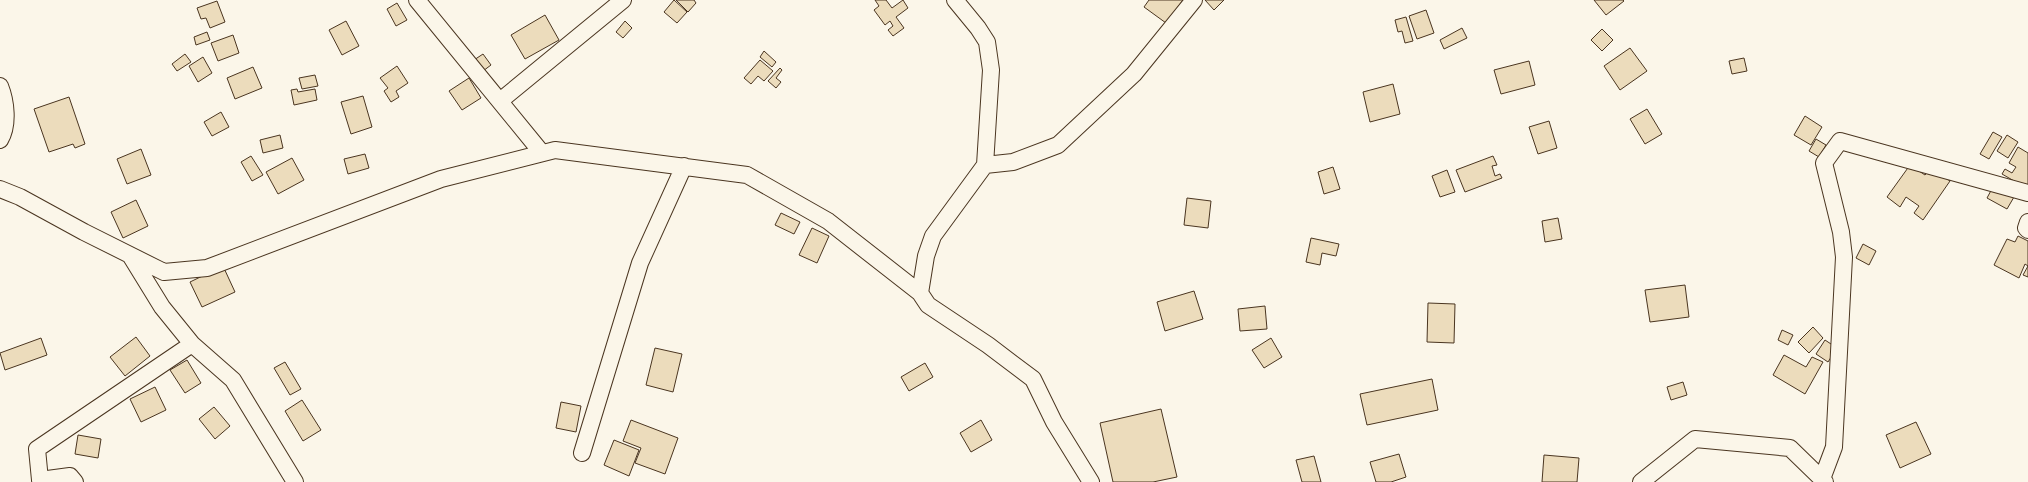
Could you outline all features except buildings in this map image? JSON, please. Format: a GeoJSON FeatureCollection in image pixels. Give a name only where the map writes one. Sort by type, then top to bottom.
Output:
{"type":"FeatureCollection","features":[{"type":"Feature","properties":{"kind":"street"},"geometry":{"type":"LineString","coordinates":[[418,0],[542,153]]}},
{"type":"Feature","properties":{"kind":"street"},"geometry":{"type":"LineString","coordinates":[[500,101],[623,0]]}},
{"type":"Feature","properties":{"kind":"street"},"geometry":{"type":"LineString","coordinates":[[920,293],[926,256],[933,236],[985,165],[991,70],[987,42],[955,0]]}},
{"type":"Feature","properties":{"kind":"street"},"geometry":{"type":"LineString","coordinates":[[985,165],[1014,162],[1058,145],[1134,74],[1194,0]]}},
{"type":"Feature","properties":{"kind":"street"},"geometry":{"type":"LineString","coordinates":[[0,86],[6,100],[3,134],[0,140]]}},
{"type":"Feature","properties":{"kind":"street"},"geometry":{"type":"LineString","coordinates":[[1641,482],[1695,438],[1790,448],[1824,480],[1834,447],[1844,257],[1841,232],[1824,163],[1840,141],[2028,194]]}},
{"type":"Feature","properties":{"kind":"street"},"geometry":{"type":"LineString","coordinates":[[0,189],[20,197],[164,272],[207,268],[441,179],[555,150],[747,175],[828,221],[920,293],[928,305],[988,345],[1032,379],[1054,422],[1091,482]]}},
{"type":"Feature","properties":{"kind":"street"},"geometry":{"type":"LineString","coordinates":[[582,453],[640,263],[684,166]]}},
{"type":"Feature","properties":{"kind":"street"},"geometry":{"type":"LineString","coordinates":[[2028,222],[2026,228],[2028,230]]}},
{"type":"Feature","properties":{"kind":"street"},"geometry":{"type":"LineString","coordinates":[[130,255],[162,307],[192,344],[233,380],[295,482]]}},
{"type":"Feature","properties":{"kind":"street"},"geometry":{"type":"LineString","coordinates":[[76,482],[70,476],[40,480],[37,449],[192,344]]}}]}
